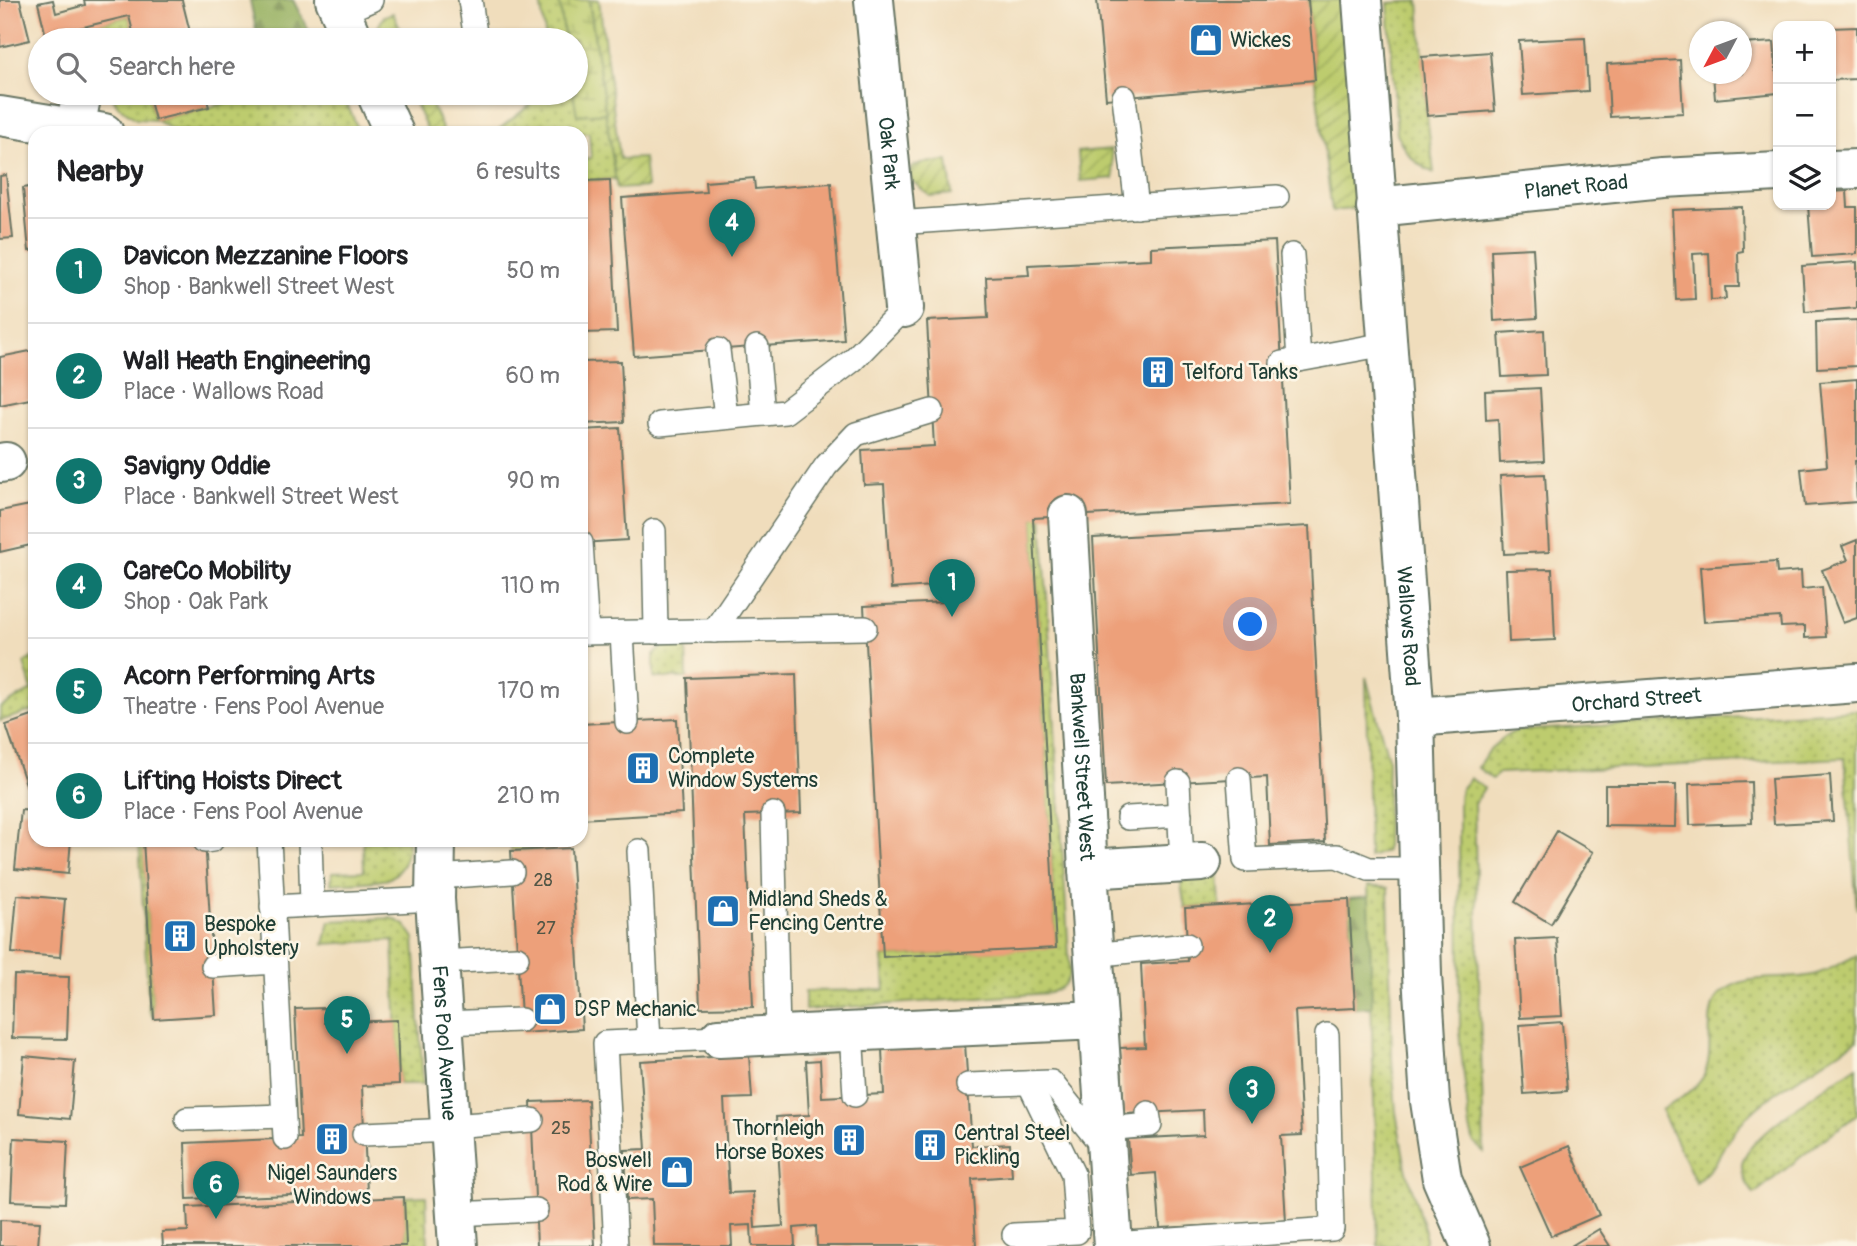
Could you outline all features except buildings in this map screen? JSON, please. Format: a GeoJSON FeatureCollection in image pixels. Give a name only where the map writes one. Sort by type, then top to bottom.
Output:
{"type":"FeatureCollection","features":[{"type":"Feature","properties":{"kind":"street","name":"Oak Park"},"geometry":{"type":"LineString","coordinates":[[874,0],[904,308]]}},
{"type":"Feature","properties":{"kind":"street","name":"Wallows Road"},"geometry":{"type":"LineString","coordinates":[[1362,0],[1415,717],[1422,975],[1430,1101],[1442,1179],[1471,1246]]}},
{"type":"Feature","properties":{"kind":"street"},"geometry":{"type":"LineString","coordinates":[[381,105],[391,126]]}},
{"type":"Feature","properties":{"kind":"street"},"geometry":{"type":"LineString","coordinates":[[0,116],[87,118]]}},
{"type":"Feature","properties":{"kind":"street"},"geometry":{"type":"LineString","coordinates":[[1836,170],[1857,169]]}},
{"type":"Feature","properties":{"kind":"street","name":"Planet Road"},"geometry":{"type":"LineString","coordinates":[[1376,207],[1662,178],[1773,172]]}},
{"type":"Feature","properties":{"kind":"street","name":"Bankwell Street West"},"geometry":{"type":"LineString","coordinates":[[1068,515],[1093,955],[1113,1245]]}},
{"type":"Feature","properties":{"kind":"street","name":"Orchard Street"},"geometry":{"type":"LineString","coordinates":[[1415,717],[1857,683]]}},
{"type":"Feature","properties":{"kind":"street"},"geometry":{"type":"LineString","coordinates":[[1088,869],[1192,863]]}},
{"type":"Feature","properties":{"kind":"street","name":"Fens Pool Avenue"},"geometry":{"type":"LineString","coordinates":[[436,872],[439,962],[457,1230]]}},
{"type":"Feature","properties":{"kind":"street"},"geometry":{"type":"LineString","coordinates":[[700,1045],[778,1035],[1098,1020]]}},
{"type":"Feature","properties":{"kind":"lane"},"geometry":{"type":"LineString","coordinates":[[470,0],[475,28]]}},
{"type":"Feature","properties":{"kind":"lane"},"geometry":{"type":"LineString","coordinates":[[1124,97],[1137,207]]}},
{"type":"Feature","properties":{"kind":"lane"},"geometry":{"type":"LineString","coordinates":[[896,223],[1277,197]]}},
{"type":"Feature","properties":{"kind":"lane"},"geometry":{"type":"LineString","coordinates":[[1292,255],[1291,361],[1386,344]]}},
{"type":"Feature","properties":{"kind":"lane"},"geometry":{"type":"LineString","coordinates":[[660,424],[785,412],[853,360],[904,308]]}},
{"type":"Feature","properties":{"kind":"lane"},"geometry":{"type":"LineString","coordinates":[[757,347],[763,414]]}},
{"type":"Feature","properties":{"kind":"lane"},"geometry":{"type":"LineString","coordinates":[[718,350],[726,417]]}},
{"type":"Feature","properties":{"kind":"lane"},"geometry":{"type":"LineString","coordinates":[[714,631],[826,466],[856,434],[932,411]]}},
{"type":"Feature","properties":{"kind":"lane"},"geometry":{"type":"LineString","coordinates":[[654,531],[656,632]]}},
{"type":"Feature","properties":{"kind":"lane"},"geometry":{"type":"LineString","coordinates":[[588,633],[865,628]]}},
{"type":"Feature","properties":{"kind":"lane"},"geometry":{"type":"LineString","coordinates":[[622,633],[626,722]]}},
{"type":"Feature","properties":{"kind":"lane"},"geometry":{"type":"LineString","coordinates":[[1240,779],[1245,860],[1337,856],[1370,869],[1419,869]]}},
{"type":"Feature","properties":{"kind":"lane"},"geometry":{"type":"LineString","coordinates":[[1178,782],[1180,815],[1192,863]]}},
{"type":"Feature","properties":{"kind":"lane"},"geometry":{"type":"LineString","coordinates":[[773,814],[778,1035]]}},
{"type":"Feature","properties":{"kind":"lane"},"geometry":{"type":"LineString","coordinates":[[1128,818],[1180,815]]}},
{"type":"Feature","properties":{"kind":"lane"},"geometry":{"type":"LineString","coordinates":[[187,1119],[284,1127],[269,847]]}},
{"type":"Feature","properties":{"kind":"lane"},"geometry":{"type":"LineString","coordinates":[[310,847],[312,905]]}},
{"type":"Feature","properties":{"kind":"lane"},"geometry":{"type":"LineString","coordinates":[[639,851],[661,1047]]}},
{"type":"Feature","properties":{"kind":"lane"},"geometry":{"type":"LineString","coordinates":[[272,907],[312,905],[436,872],[512,872]]}},
{"type":"Feature","properties":{"kind":"lane"},"geometry":{"type":"LineString","coordinates":[[1093,955],[1187,945]]}},
{"type":"Feature","properties":{"kind":"lane"},"geometry":{"type":"LineString","coordinates":[[439,962],[517,958]]}},
{"type":"Feature","properties":{"kind":"lane"},"geometry":{"type":"LineString","coordinates":[[213,966],[275,962]]}},
{"type":"Feature","properties":{"kind":"lane"},"geometry":{"type":"LineString","coordinates":[[444,1023],[521,1020]]}},
{"type":"Feature","properties":{"kind":"lane"},"geometry":{"type":"LineString","coordinates":[[851,1032],[855,1096]]}},
{"type":"Feature","properties":{"kind":"lane"},"geometry":{"type":"LineString","coordinates":[[1113,1245],[1332,1229],[1327,1035]]}},
{"type":"Feature","properties":{"kind":"lane"},"geometry":{"type":"LineString","coordinates":[[616,1246],[605,1044],[661,1047],[700,1045]]}},
{"type":"Feature","properties":{"kind":"lane"},"geometry":{"type":"LineString","coordinates":[[968,1085],[1051,1082],[1106,1141],[1150,1125],[1149,1113]]}},
{"type":"Feature","properties":{"kind":"lane"},"geometry":{"type":"LineString","coordinates":[[1014,1235],[1077,1231],[1073,1174],[1029,1083]]}},
{"type":"Feature","properties":{"kind":"lane"},"geometry":{"type":"LineString","coordinates":[[364,1134],[532,1120]]}},
{"type":"Feature","properties":{"kind":"lane"},"geometry":{"type":"LineString","coordinates":[[457,1230],[536,1210]]}},
{"type":"Feature","properties":{"kind":"green space"},"geometry":{"type":"Polygon","coordinates":[[[250,0],[293,0],[307,28],[256,28],[250,0]]]}},
{"type":"Feature","properties":{"kind":"green space"},"geometry":{"type":"Polygon","coordinates":[[[540,0],[589,0],[616,179],[588,181],[588,158],[591,158],[588,126],[503,126],[530,105],[588,105],[588,28],[544,28],[540,0]]]}},
{"type":"Feature","properties":{"kind":"green space"},"geometry":{"type":"Polygon","coordinates":[[[559,0],[589,0],[606,113],[577,115],[575,105],[588,105],[588,28],[563,28],[559,0]]]}},
{"type":"Feature","properties":{"kind":"green space"},"geometry":{"type":"Polygon","coordinates":[[[589,0],[599,0],[620,159],[644,158],[647,187],[617,189],[589,0]]]}},
{"type":"Feature","properties":{"kind":"green space"},"geometry":{"type":"Polygon","coordinates":[[[1308,0],[1344,0],[1360,208],[1332,211],[1308,0]]]}},
{"type":"Feature","properties":{"kind":"green space"},"geometry":{"type":"Polygon","coordinates":[[[1419,1],[1434,173],[1411,157],[1397,134],[1388,3],[1419,1]]]}},
{"type":"Feature","properties":{"kind":"green space"},"geometry":{"type":"Polygon","coordinates":[[[393,13],[400,28],[379,28],[384,16],[393,13]]]}},
{"type":"Feature","properties":{"kind":"green space"},"geometry":{"type":"Polygon","coordinates":[[[129,16],[132,28],[79,28],[129,16]]]}},
{"type":"Feature","properties":{"kind":"green space"},"geometry":{"type":"Polygon","coordinates":[[[151,105],[155,120],[136,119],[118,106],[151,105]]]}},
{"type":"Feature","properties":{"kind":"green space"},"geometry":{"type":"Polygon","coordinates":[[[219,105],[347,105],[357,126],[166,126],[155,120],[219,105]]]}},
{"type":"Feature","properties":{"kind":"green space"},"geometry":{"type":"Polygon","coordinates":[[[416,105],[432,105],[441,126],[426,126],[416,105]]]}},
{"type":"Feature","properties":{"kind":"green space"},"geometry":{"type":"Polygon","coordinates":[[[1111,149],[1114,178],[1080,181],[1078,152],[1111,149]]]}},
{"type":"Feature","properties":{"kind":"green space"},"geometry":{"type":"Polygon","coordinates":[[[948,161],[952,194],[930,196],[912,181],[909,174],[912,167],[921,163],[948,161]]]}},
{"type":"Feature","properties":{"kind":"green space"},"geometry":{"type":"Polygon","coordinates":[[[1042,516],[1070,973],[1067,980],[1061,988],[1050,993],[805,1010],[805,991],[885,990],[883,957],[1056,947],[1033,518],[1042,516]]]}},
{"type":"Feature","properties":{"kind":"green space"},"geometry":{"type":"Polygon","coordinates":[[[664,646],[686,647],[687,678],[654,678],[654,654],[664,646]]]}},
{"type":"Feature","properties":{"kind":"green space"},"geometry":{"type":"Polygon","coordinates":[[[28,660],[28,676],[24,663],[28,660]]]}},
{"type":"Feature","properties":{"kind":"green space"},"geometry":{"type":"Polygon","coordinates":[[[1366,677],[1388,758],[1386,851],[1369,857],[1366,677]]]}},
{"type":"Feature","properties":{"kind":"green space"},"geometry":{"type":"Polygon","coordinates":[[[28,692],[28,712],[0,721],[0,707],[28,692]]]}},
{"type":"Feature","properties":{"kind":"green space"},"geometry":{"type":"Polygon","coordinates":[[[1857,710],[1857,910],[1845,758],[1499,773],[1492,779],[1477,767],[1498,742],[1516,731],[1857,710]]]}},
{"type":"Feature","properties":{"kind":"green space"},"geometry":{"type":"Polygon","coordinates":[[[1470,778],[1484,788],[1474,804],[1484,1152],[1474,1143],[1470,1128],[1460,1042],[1459,799],[1461,789],[1470,778]]]}},
{"type":"Feature","properties":{"kind":"green space"},"geometry":{"type":"Polygon","coordinates":[[[139,847],[143,847],[154,1019],[149,1010],[139,847]]]}},
{"type":"Feature","properties":{"kind":"green space"},"geometry":{"type":"Polygon","coordinates":[[[363,847],[407,847],[406,857],[398,872],[388,879],[331,884],[332,872],[364,871],[363,847]]]}},
{"type":"Feature","properties":{"kind":"green space"},"geometry":{"type":"Polygon","coordinates":[[[511,847],[571,847],[571,848],[511,851],[511,847]]]}},
{"type":"Feature","properties":{"kind":"green space"},"geometry":{"type":"Polygon","coordinates":[[[1218,874],[1220,906],[1185,908],[1180,876],[1218,874]]]}},
{"type":"Feature","properties":{"kind":"green space"},"geometry":{"type":"Polygon","coordinates":[[[1368,886],[1388,888],[1392,1059],[1396,1112],[1405,1164],[1425,1231],[1422,1246],[1378,1246],[1368,886]]]}},
{"type":"Feature","properties":{"kind":"green space"},"geometry":{"type":"Polygon","coordinates":[[[1369,897],[1372,1007],[1355,1008],[1349,899],[1369,897]]]}},
{"type":"Feature","properties":{"kind":"green space"},"geometry":{"type":"Polygon","coordinates":[[[392,918],[405,925],[414,938],[423,1084],[399,1084],[393,940],[324,944],[330,921],[392,918]]]}},
{"type":"Feature","properties":{"kind":"green space"},"geometry":{"type":"Polygon","coordinates":[[[1857,955],[1857,1040],[1774,1094],[1746,1117],[1725,1144],[1715,1164],[1696,1183],[1661,1110],[1689,1092],[1703,1077],[1709,1056],[1711,1011],[1714,1002],[1720,994],[1741,982],[1813,975],[1857,955]]]}},
{"type":"Feature","properties":{"kind":"green space"},"geometry":{"type":"Polygon","coordinates":[[[1857,1066],[1857,1115],[1754,1194],[1743,1172],[1742,1164],[1747,1152],[1774,1125],[1857,1066]]]}},
{"type":"Feature","properties":{"kind":"green space"},"geometry":{"type":"Polygon","coordinates":[[[426,1196],[428,1246],[406,1246],[404,1197],[426,1196]]]}},
{"type":"Feature","properties":{"kind":"place","name":"Wickes"},"geometry":{"type":"Point","coordinates":[1206,40]}},
{"type":"Feature","properties":{"kind":"place","name":"CareCo Mobility"},"geometry":{"type":"Point","coordinates":[732,257]}},
{"type":"Feature","properties":{"kind":"place","name":"Telford Tanks"},"geometry":{"type":"Point","coordinates":[1158,372]}},
{"type":"Feature","properties":{"kind":"place","name":"Davicon Mezzanine Floors"},"geometry":{"type":"Point","coordinates":[952,617]}},
{"type":"Feature","properties":{"kind":"place","name":"Complete Window Systems"},"geometry":{"type":"Point","coordinates":[643,768]}},
{"type":"Feature","properties":{"kind":"place","name":"Midland Sheds & Fencing Centre"},"geometry":{"type":"Point","coordinates":[723,911]}},
{"type":"Feature","properties":{"kind":"place","name":"Bespoke Upholstery"},"geometry":{"type":"Point","coordinates":[180,936]}},
{"type":"Feature","properties":{"kind":"place","name":"Wall Heath Engineering"},"geometry":{"type":"Point","coordinates":[1270,953]}},
{"type":"Feature","properties":{"kind":"place","name":"DSP Mechanic"},"geometry":{"type":"Point","coordinates":[550,1009]}},
{"type":"Feature","properties":{"kind":"place","name":"Acorn Performing Arts"},"geometry":{"type":"Point","coordinates":[347,1054]}},
{"type":"Feature","properties":{"kind":"place","name":"Savigny Oddie"},"geometry":{"type":"Point","coordinates":[1252,1124]}},
{"type":"Feature","properties":{"kind":"place","name":"Nigel Saunders Windows"},"geometry":{"type":"Point","coordinates":[332,1139]}},
{"type":"Feature","properties":{"kind":"place","name":"Thornleigh Horse Boxes"},"geometry":{"type":"Point","coordinates":[849,1140]}},
{"type":"Feature","properties":{"kind":"place","name":"Central Steel Pickling"},"geometry":{"type":"Point","coordinates":[930,1145]}},
{"type":"Feature","properties":{"kind":"place","name":"Boswell Rod & Wire"},"geometry":{"type":"Point","coordinates":[677,1172]}},
{"type":"Feature","properties":{"kind":"place","name":"Lifting Hoists Direct"},"geometry":{"type":"Point","coordinates":[216,1219]}}]}
